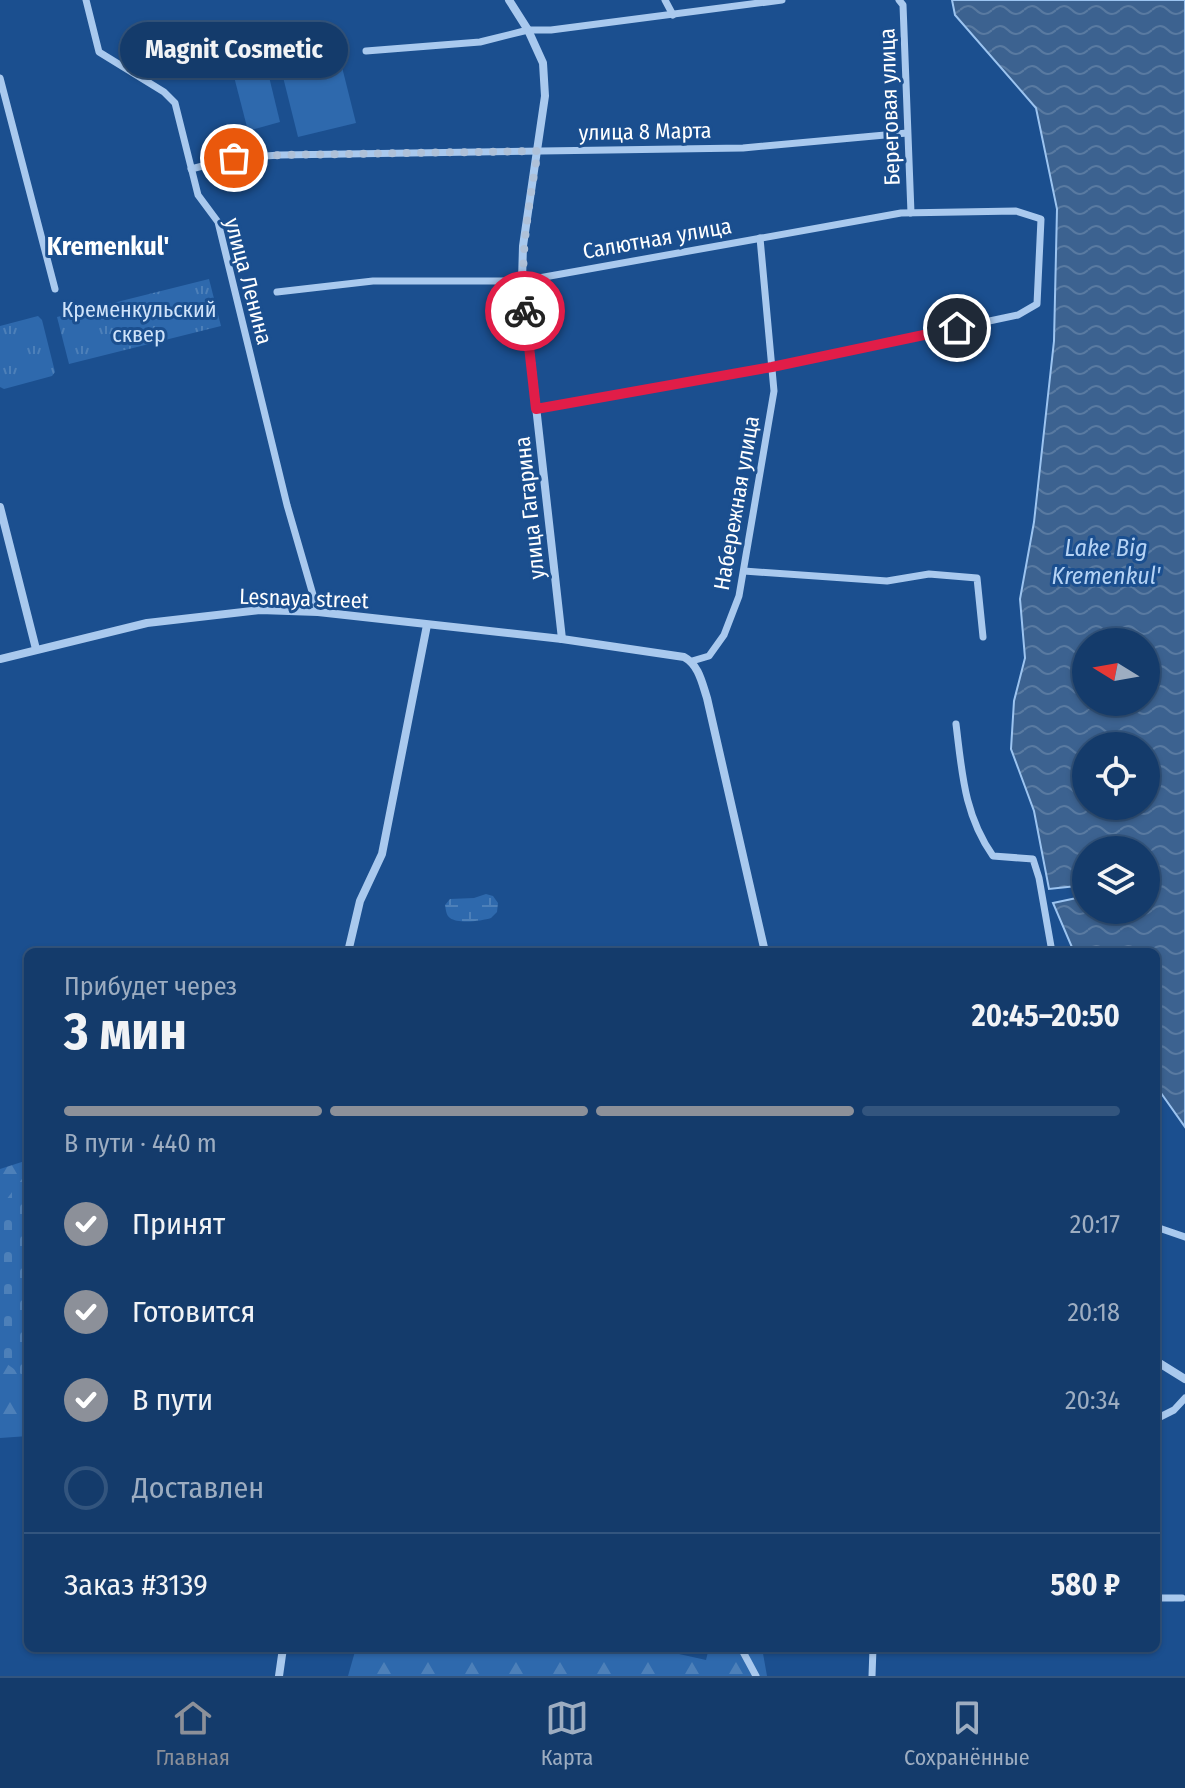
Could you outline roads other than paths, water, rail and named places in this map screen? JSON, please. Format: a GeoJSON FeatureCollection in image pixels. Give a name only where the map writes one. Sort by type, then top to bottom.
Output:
{"type":"FeatureCollection","features":[{"type":"Feature","properties":{"kind":"street","name":"улица Ленина"},"geometry":{"type":"LineString","coordinates":[[86,0],[99,52],[164,92],[175,103],[198,195],[218,222],[287,505],[318,612]]}},
{"type":"Feature","properties":{"kind":"street","name":"улица Гагарина"},"geometry":{"type":"LineString","coordinates":[[509,0],[528,30],[543,63],[545,96],[523,246],[522,281],[562,639]]}},
{"type":"Feature","properties":{"kind":"street"},"geometry":{"type":"LineString","coordinates":[[665,0],[673,15]]}},
{"type":"Feature","properties":{"kind":"street"},"geometry":{"type":"LineString","coordinates":[[366,51],[480,42],[528,30],[551,30],[782,0]]}},
{"type":"Feature","properties":{"kind":"street","name":"Береговая улица"},"geometry":{"type":"LineString","coordinates":[[899,0],[903,5],[911,213]]}},
{"type":"Feature","properties":{"kind":"street"},"geometry":{"type":"LineString","coordinates":[[535,45],[551,30]]}},
{"type":"Feature","properties":{"kind":"street"},"geometry":{"type":"LineString","coordinates":[[0,78],[55,289]]}},
{"type":"Feature","properties":{"kind":"street","name":"улица 8 Марта"},"geometry":{"type":"LineString","coordinates":[[191,169],[234,158],[280,155],[743,148],[907,133]]}},
{"type":"Feature","properties":{"kind":"street","name":"Салютная улица"},"geometry":{"type":"LineString","coordinates":[[277,292],[373,281],[522,281],[911,213],[1016,211],[1041,219],[1037,304],[1018,315],[772,367]]}},
{"type":"Feature","properties":{"kind":"street","name":"Набережная улица"},"geometry":{"type":"LineString","coordinates":[[692,661],[709,656],[724,635],[739,596],[774,391],[760,238]]}},
{"type":"Feature","properties":{"kind":"street"},"geometry":{"type":"LineString","coordinates":[[536,409],[772,367]]}},
{"type":"Feature","properties":{"kind":"street"},"geometry":{"type":"LineString","coordinates":[[0,507],[36,649]]}},
{"type":"Feature","properties":{"kind":"street"},"geometry":{"type":"LineString","coordinates":[[744,571],[887,581],[929,574],[977,578],[983,637]]}},
{"type":"Feature","properties":{"kind":"street","name":"Lesnaya street"},"geometry":{"type":"LineString","coordinates":[[0,659],[147,623],[260,610],[318,612],[562,639]]}},
{"type":"Feature","properties":{"kind":"street"},"geometry":{"type":"LineString","coordinates":[[349,948],[360,901],[382,854],[427,625]]}},
{"type":"Feature","properties":{"kind":"street"},"geometry":{"type":"LineString","coordinates":[[562,639],[671,654],[692,661],[707,698],[764,948]]}},
{"type":"Feature","properties":{"kind":"street"},"geometry":{"type":"LineString","coordinates":[[956,724],[968,801],[977,833],[993,856],[1033,859],[1051,948]]}},
{"type":"Feature","properties":{"kind":"street"},"geometry":{"type":"LineString","coordinates":[[1160,1228],[1185,1237]]}},
{"type":"Feature","properties":{"kind":"street"},"geometry":{"type":"LineString","coordinates":[[1160,1363],[1185,1379]]}},
{"type":"Feature","properties":{"kind":"street"},"geometry":{"type":"LineString","coordinates":[[1160,1417],[1174,1410],[1185,1398]]}},
{"type":"Feature","properties":{"kind":"street"},"geometry":{"type":"LineString","coordinates":[[1160,1598],[1182,1598]]}},
{"type":"Feature","properties":{"kind":"street"},"geometry":{"type":"LineString","coordinates":[[279,1676],[282,1652]]}},
{"type":"Feature","properties":{"kind":"street"},"geometry":{"type":"LineString","coordinates":[[743,1652],[756,1676]]}},
{"type":"Feature","properties":{"kind":"street"},"geometry":{"type":"LineString","coordinates":[[872,1676],[873,1652]]}},
{"type":"Feature","properties":{"kind":"water","name":"Lake Big Kremenkul'"},"geometry":{"type":"Polygon","coordinates":[[[952,0],[1185,0],[1185,1127],[1160,1092],[1160,948],[1072,948],[1053,903],[1072,899],[1072,924],[1160,924],[1160,836],[1072,836],[1072,887],[1049,889],[1034,811],[1011,749],[1014,701],[1025,658],[1020,599],[1034,522],[1054,341],[1057,209],[1036,108],[955,15],[952,0]]]}},
{"type":"Feature","properties":{"kind":"place","name":"Magnit Cosmetic"},"geometry":{"type":"Point","coordinates":[234,158]}},
{"type":"Feature","properties":{"kind":"district","name":"Kremenkul'"},"geometry":{"type":"Point","coordinates":[108,246]}},
{"type":"Feature","properties":{"kind":"park label","name":"Кременкульский сквер"},"geometry":{"type":"Point","coordinates":[139,322]}}]}
